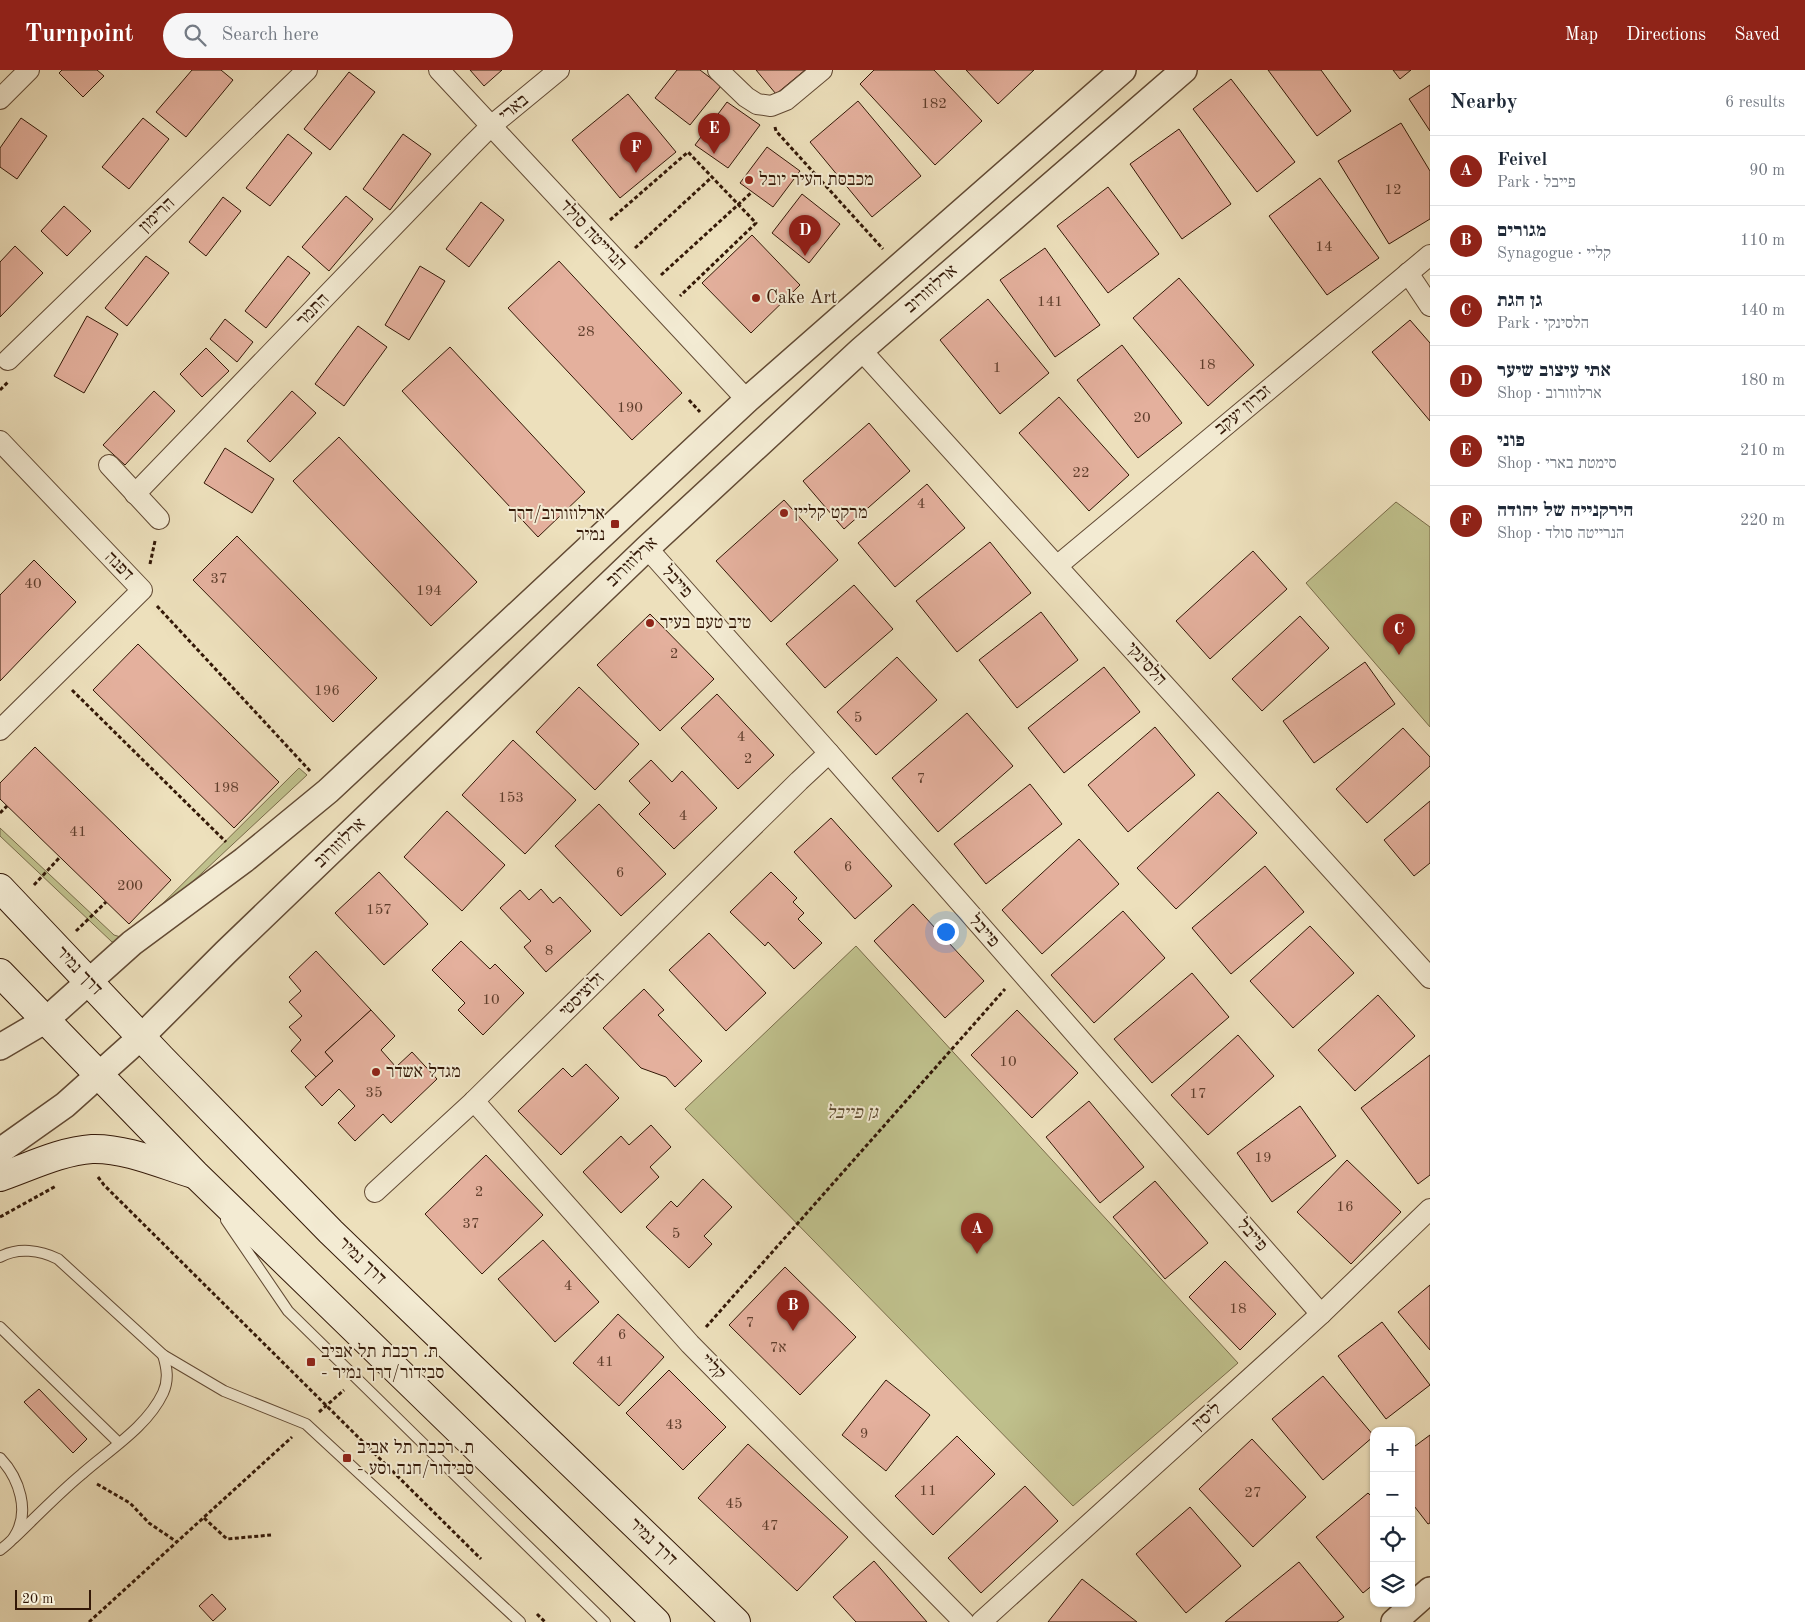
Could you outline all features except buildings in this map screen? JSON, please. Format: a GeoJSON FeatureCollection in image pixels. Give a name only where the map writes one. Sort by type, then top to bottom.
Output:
{"type":"FeatureCollection","features":[{"type":"Feature","properties":{"kind":"main road","name":"דרך נמיר"},"geometry":{"type":"LineString","coordinates":[[8,896],[141,1037],[331,1232],[736,1622]]}},
{"type":"Feature","properties":{"kind":"main road"},"geometry":{"type":"LineString","coordinates":[[0,973],[195,1174],[656,1622]]}},
{"type":"Feature","properties":{"kind":"main road"},"geometry":{"type":"LineString","coordinates":[[0,1177],[60,1156],[92,1150],[124,1152],[195,1174]]}},
{"type":"Feature","properties":{"kind":"street"},"geometry":{"type":"LineString","coordinates":[[0,99],[29,70]]}},
{"type":"Feature","properties":{"kind":"street","name":"הרימון"},"geometry":{"type":"LineString","coordinates":[[9,361],[306,70]]}},
{"type":"Feature","properties":{"kind":"street","name":"הנרייטה סולד"},"geometry":{"type":"LineString","coordinates":[[439,70],[747,400]]}},
{"type":"Feature","properties":{"kind":"street","name":"בארי"},"geometry":{"type":"LineString","coordinates":[[491,126],[560,70]]}},
{"type":"Feature","properties":{"kind":"street"},"geometry":{"type":"LineString","coordinates":[[718,70],[746,97],[757,104],[771,106],[786,100],[822,70]]}},
{"type":"Feature","properties":{"kind":"street"},"geometry":{"type":"LineString","coordinates":[[0,1047],[46,1020],[132,942],[244,860],[328,791],[747,400],[1123,70]]}},
{"type":"Feature","properties":{"kind":"street","name":"ארלוזורוב"},"geometry":{"type":"LineString","coordinates":[[0,1151],[65,1105],[141,1037],[226,952],[646,548],[861,350],[1184,70]]}},
{"type":"Feature","properties":{"kind":"street","name":"התמר"},"geometry":{"type":"LineString","coordinates":[[135,494],[491,126]]}},
{"type":"Feature","properties":{"kind":"street","name":"זכרון יעקב"},"geometry":{"type":"LineString","coordinates":[[1057,566],[1430,255]]}},
{"type":"Feature","properties":{"kind":"street"},"geometry":{"type":"LineString","coordinates":[[1408,273],[1430,306]]}},
{"type":"Feature","properties":{"kind":"street","name":"הלסינקי"},"geometry":{"type":"LineString","coordinates":[[861,350],[1430,978]]}},
{"type":"Feature","properties":{"kind":"street","name":"דפנה"},"geometry":{"type":"LineString","coordinates":[[0,441],[142,590],[0,730]]}},
{"type":"Feature","properties":{"kind":"street"},"geometry":{"type":"LineString","coordinates":[[109,465],[159,519]]}},
{"type":"Feature","properties":{"kind":"street","name":"פייבל"},"geometry":{"type":"LineString","coordinates":[[646,548],[829,753],[1321,1314]]}},
{"type":"Feature","properties":{"kind":"street","name":"זלוציסטי"},"geometry":{"type":"LineString","coordinates":[[376,1192],[474,1101],[829,753]]}},
{"type":"Feature","properties":{"kind":"street","name":"קליי"},"geometry":{"type":"LineString","coordinates":[[474,1101],[690,1344],[964,1622]]}},
{"type":"Feature","properties":{"kind":"street","name":"ליסין"},"geometry":{"type":"LineString","coordinates":[[981,1622],[1321,1314],[1430,1209]]}},
{"type":"Feature","properties":{"kind":"street"},"geometry":{"type":"LineString","coordinates":[[1394,1622],[1430,1590]]}},
{"type":"Feature","properties":{"kind":"lane"},"geometry":{"type":"LineString","coordinates":[[195,1174],[288,1311],[605,1622]]}},
{"type":"Feature","properties":{"kind":"lane"},"geometry":{"type":"LineString","coordinates":[[0,1257],[6,1253],[37,1251],[58,1259],[164,1355],[224,1391],[306,1424],[520,1622]]}},
{"type":"Feature","properties":{"kind":"lane"},"geometry":{"type":"LineString","coordinates":[[0,1327],[118,1442]]}},
{"type":"Feature","properties":{"kind":"lane"},"geometry":{"type":"LineString","coordinates":[[0,1550],[80,1475],[140,1424],[163,1393],[168,1369],[164,1355]]}},
{"type":"Feature","properties":{"kind":"lane"},"geometry":{"type":"LineString","coordinates":[[0,1458],[16,1483],[22,1500],[23,1517],[14,1538]]}},
{"type":"Feature","properties":{"kind":"path"},"geometry":{"type":"LineString","coordinates":[[771,106],[776,131],[898,266]]}},
{"type":"Feature","properties":{"kind":"path"},"geometry":{"type":"LineString","coordinates":[[593,235],[688,152],[756,223],[664,311]]}},
{"type":"Feature","properties":{"kind":"path"},"geometry":{"type":"LineString","coordinates":[[619,263],[712,177]]}},
{"type":"Feature","properties":{"kind":"path"},"geometry":{"type":"LineString","coordinates":[[644,290],[752,192]]}},
{"type":"Feature","properties":{"kind":"path"},"geometry":{"type":"LineString","coordinates":[[722,256],[726,260]]}},
{"type":"Feature","properties":{"kind":"path"},"geometry":{"type":"LineString","coordinates":[[159,519],[153,552],[142,590],[328,791]]}},
{"type":"Feature","properties":{"kind":"path"},"geometry":{"type":"LineString","coordinates":[[56,675],[244,860]]}},
{"type":"Feature","properties":{"kind":"path"},"geometry":{"type":"LineString","coordinates":[[0,813],[7,806]]}},
{"type":"Feature","properties":{"kind":"path"},"geometry":{"type":"LineString","coordinates":[[8,896],[60,857]]}},
{"type":"Feature","properties":{"kind":"path"},"geometry":{"type":"LineString","coordinates":[[58,949],[106,902]]}},
{"type":"Feature","properties":{"kind":"path"},"geometry":{"type":"LineString","coordinates":[[690,1344],[1021,972]]}},
{"type":"Feature","properties":{"kind":"path"},"geometry":{"type":"LineString","coordinates":[[92,1150],[92,1166],[104,1185],[482,1559]]}},
{"type":"Feature","properties":{"kind":"path"},"geometry":{"type":"LineString","coordinates":[[0,1217],[58,1185]]}},
{"type":"Feature","properties":{"kind":"path"},"geometry":{"type":"LineString","coordinates":[[90,1622],[356,1379]]}},
{"type":"Feature","properties":{"kind":"path"},"geometry":{"type":"LineString","coordinates":[[80,1475],[130,1502],[149,1523],[177,1542]]}},
{"type":"Feature","properties":{"kind":"path"},"geometry":{"type":"LineString","coordinates":[[204,1518],[227,1539],[271,1534]]}},
{"type":"Feature","properties":{"kind":"path"},"geometry":{"type":"LineString","coordinates":[[531,1608],[545,1622]]}},
{"type":"Feature","properties":{"kind":"green space"},"geometry":{"type":"Polygon","coordinates":[[[1396,502],[1430,527],[1430,727],[1306,583],[1396,502]]]}},
{"type":"Feature","properties":{"kind":"green space"},"geometry":{"type":"Polygon","coordinates":[[[299,768],[307,775],[129,941],[112,942],[0,836],[0,828],[114,935],[127,939],[299,768]]]}},
{"type":"Feature","properties":{"kind":"green space","name":"גן פייבל"},"geometry":{"type":"Polygon","coordinates":[[[856,946],[1238,1363],[1073,1506],[685,1109],[856,946]]]}},
{"type":"Feature","properties":{"kind":"place","name":"פוני"},"geometry":{"type":"Point","coordinates":[714,154]}},
{"type":"Feature","properties":{"kind":"place","name":"הירקנייה של יהודה"},"geometry":{"type":"Point","coordinates":[636,173]}},
{"type":"Feature","properties":{"kind":"place","name":"מכבסת העיר יובל"},"geometry":{"type":"Point","coordinates":[749,180]}},
{"type":"Feature","properties":{"kind":"place","name":"אתי עיצוב שיער"},"geometry":{"type":"Point","coordinates":[805,256]}},
{"type":"Feature","properties":{"kind":"place","name":"Cake Art"},"geometry":{"type":"Point","coordinates":[756,298]}},
{"type":"Feature","properties":{"kind":"place","name":"מרקט קליין"},"geometry":{"type":"Point","coordinates":[784,513]}},
{"type":"Feature","properties":{"kind":"place","name":"ארלוזורוב/דרך נמיר"},"geometry":{"type":"Point","coordinates":[615,524]}},
{"type":"Feature","properties":{"kind":"place","name":"טיב טעם בעיר"},"geometry":{"type":"Point","coordinates":[650,623]}},
{"type":"Feature","properties":{"kind":"place","name":"גן הגת"},"geometry":{"type":"Point","coordinates":[1399,655]}},
{"type":"Feature","properties":{"kind":"place","name":"מגדל אשדר"},"geometry":{"type":"Point","coordinates":[376,1072]}},
{"type":"Feature","properties":{"kind":"place","name":"Feivel"},"geometry":{"type":"Point","coordinates":[977,1254]}},
{"type":"Feature","properties":{"kind":"place","name":"מגורים"},"geometry":{"type":"Point","coordinates":[793,1331]}},
{"type":"Feature","properties":{"kind":"place","name":"ת. רכבת תל אביב - סבידור/דרך נמיר"},"geometry":{"type":"Point","coordinates":[311,1362]}},
{"type":"Feature","properties":{"kind":"place","name":"ת. רכבת תל אביב - סבידור/חנה וסע"},"geometry":{"type":"Point","coordinates":[347,1458]}}]}
